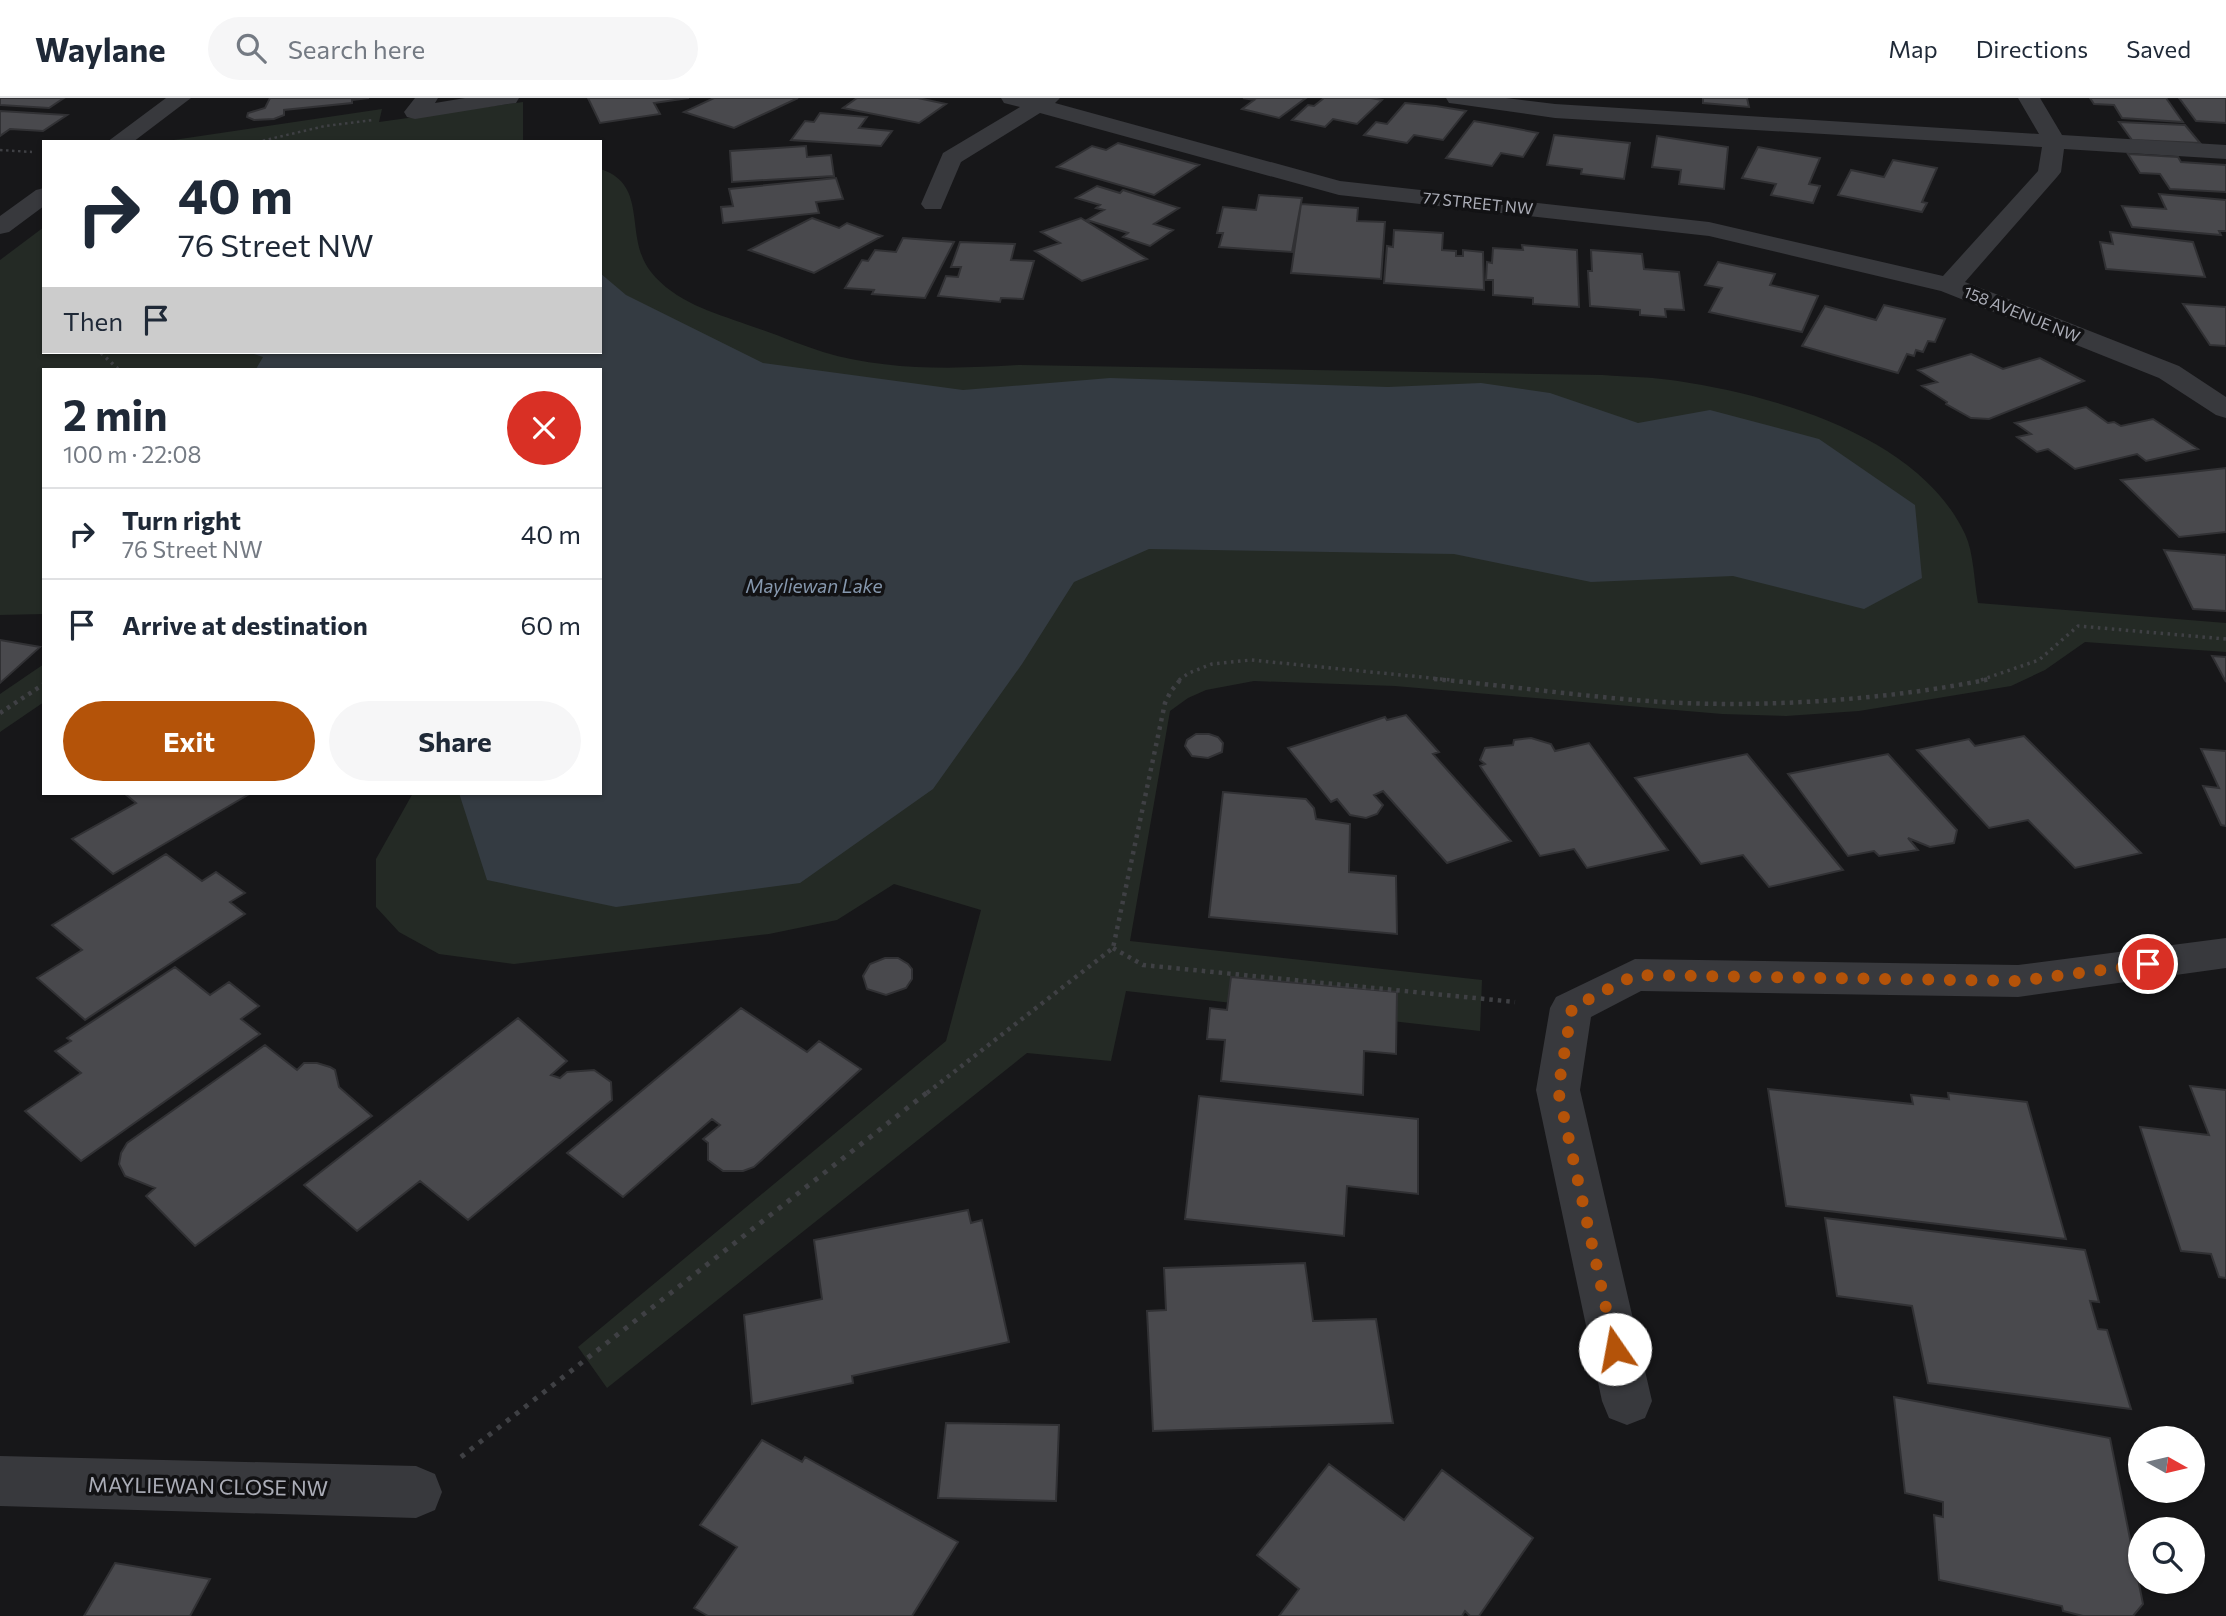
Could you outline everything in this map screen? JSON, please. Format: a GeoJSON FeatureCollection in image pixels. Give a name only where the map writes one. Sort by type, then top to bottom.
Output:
{"type":"FeatureCollection","features":[{"type":"Feature","properties":{"kind":"street"},"geometry":{"type":"LineString","coordinates":[[121,140],[180,98]]}},
{"type":"Feature","properties":{"kind":"street"},"geometry":{"type":"LineString","coordinates":[[421,105],[508,98]]}},
{"type":"Feature","properties":{"kind":"street","name":"77 STREET NW"},"geometry":{"type":"LineString","coordinates":[[1012,98],[1044,101],[1339,188],[1709,229],[1949,285]]}},
{"type":"Feature","properties":{"kind":"street"},"geometry":{"type":"LineString","coordinates":[[1457,98],[1555,111],[2226,152]]}},
{"type":"Feature","properties":{"kind":"street"},"geometry":{"type":"LineString","coordinates":[[2029,98],[2054,140]]}},
{"type":"Feature","properties":{"kind":"street"},"geometry":{"type":"LineString","coordinates":[[933,204],[951,159],[1044,101]]}},
{"type":"Feature","properties":{"kind":"street","name":"158 AVENUE NW"},"geometry":{"type":"LineString","coordinates":[[2054,140],[2049,172],[1949,285],[2169,372],[2226,409]]}},
{"type":"Feature","properties":{"kind":"street"},"geometry":{"type":"LineString","coordinates":[[0,227],[42,196]]}},
{"type":"Feature","properties":{"kind":"street"},"geometry":{"type":"LineString","coordinates":[[1627,1401],[1558,1090],[1572,1008],[1635,975],[2018,981],[2226,953]]}},
{"type":"Feature","properties":{"kind":"street","name":"MAYLIEWAN CLOSE NW"},"geometry":{"type":"LineString","coordinates":[[0,1481],[416,1492]]}},
{"type":"Feature","properties":{"kind":"path"},"geometry":{"type":"LineString","coordinates":[[266,140],[421,105]]}},
{"type":"Feature","properties":{"kind":"path"},"geometry":{"type":"LineString","coordinates":[[0,150],[33,152]]}},
{"type":"Feature","properties":{"kind":"path"},"geometry":{"type":"LineString","coordinates":[[101,354],[117,368]]}},
{"type":"Feature","properties":{"kind":"path"},"geometry":{"type":"LineString","coordinates":[[416,1492],[1113,948],[1165,703],[1170,689],[1183,676],[1203,666],[1229,660],[1251,660],[1661,702],[1771,704],[1918,690],[1989,678],[2039,660],[2078,626],[2226,639]]}},
{"type":"Feature","properties":{"kind":"path"},"geometry":{"type":"LineString","coordinates":[[0,713],[42,685]]}},
{"type":"Feature","properties":{"kind":"path"},"geometry":{"type":"LineString","coordinates":[[1113,948],[1143,965],[1572,1008]]}},
{"type":"Feature","properties":{"kind":"shaded area"},"geometry":{"type":"Polygon","coordinates":[[[523,102],[523,140],[173,140],[382,109],[379,122],[523,102]]]}},
{"type":"Feature","properties":{"kind":"shaded area"},"geometry":{"type":"Polygon","coordinates":[[[602,170],[615,176],[625,186],[631,199],[643,258],[651,272],[671,291],[708,310],[823,352],[896,366],[1020,365],[1603,375],[1669,380],[1717,388],[1758,397],[1841,426],[1880,446],[1915,471],[1943,500],[1965,534],[1972,559],[1978,603],[2226,623],[2226,652],[2085,642],[2045,670],[2011,686],[1859,711],[1786,716],[1722,714],[1395,686],[1254,681],[1206,690],[1188,698],[1170,711],[1130,941],[1482,980],[1480,1031],[1126,991],[1111,1061],[1027,1053],[607,1388],[578,1347],[946,1041],[981,910],[894,884],[837,920],[769,934],[514,964],[439,954],[399,932],[376,907],[376,859],[412,795],[602,795],[602,368],[42,368],[42,614],[0,615],[0,260],[42,228],[42,354],[602,354],[602,170]]]}},
{"type":"Feature","properties":{"kind":"shaded area"},"geometry":{"type":"Polygon","coordinates":[[[42,665],[42,703],[0,732],[0,694],[42,665]]]}},
{"type":"Feature","properties":{"kind":"water","name":"Mayliewan Lake"},"geometry":{"type":"Polygon","coordinates":[[[602,275],[626,295],[763,363],[963,390],[1110,378],[1388,387],[1481,383],[1550,393],[1638,423],[1710,410],[1819,439],[1915,505],[1922,578],[1864,609],[1733,576],[1591,582],[1454,554],[1149,549],[1074,582],[1022,664],[933,789],[800,883],[616,907],[487,880],[460,795],[602,795],[602,368],[257,368],[263,357],[254,354],[602,354],[602,275]]]}},
{"type":"Feature","properties":{"kind":"building"},"geometry":{"type":"Polygon","coordinates":[[[0,98],[64,98],[49,108],[0,105],[0,98]]]}},
{"type":"Feature","properties":{"kind":"building"},"geometry":{"type":"Polygon","coordinates":[[[270,98],[369,98],[352,100],[352,103],[284,110],[284,115],[274,119],[254,120],[247,117],[248,113],[265,108],[270,98]]]}},
{"type":"Feature","properties":{"kind":"building"},"geometry":{"type":"Polygon","coordinates":[[[588,98],[689,98],[654,103],[660,114],[600,123],[588,98]]]}},
{"type":"Feature","properties":{"kind":"building"},"geometry":{"type":"Polygon","coordinates":[[[714,98],[798,98],[734,128],[684,112],[714,98]]]}},
{"type":"Feature","properties":{"kind":"building"},"geometry":{"type":"Polygon","coordinates":[[[857,98],[918,98],[946,104],[919,123],[843,108],[857,98]]]}},
{"type":"Feature","properties":{"kind":"building"},"geometry":{"type":"Polygon","coordinates":[[[1243,98],[1306,98],[1279,118],[1242,109],[1254,100],[1243,98]]]}},
{"type":"Feature","properties":{"kind":"building"},"geometry":{"type":"Polygon","coordinates":[[[1324,98],[1382,100],[1357,124],[1333,119],[1325,127],[1292,120],[1308,105],[1314,106],[1324,98]]]}},
{"type":"Feature","properties":{"kind":"building"},"geometry":{"type":"Polygon","coordinates":[[[1703,98],[1747,98],[1749,107],[1703,103],[1703,98]]]}},
{"type":"Feature","properties":{"kind":"building"},"geometry":{"type":"Polygon","coordinates":[[[2090,98],[2166,98],[2183,122],[2122,118],[2114,105],[2094,104],[2090,98]]]}},
{"type":"Feature","properties":{"kind":"building"},"geometry":{"type":"Polygon","coordinates":[[[2179,98],[2226,98],[2226,123],[2196,121],[2179,98]]]}},
{"type":"Feature","properties":{"kind":"building"},"geometry":{"type":"Polygon","coordinates":[[[1405,103],[1466,111],[1443,140],[1414,135],[1407,143],[1364,135],[1376,122],[1387,124],[1405,103]]]}},
{"type":"Feature","properties":{"kind":"building"},"geometry":{"type":"Polygon","coordinates":[[[0,111],[67,115],[43,131],[10,129],[0,136],[0,111]]]}},
{"type":"Feature","properties":{"kind":"building"},"geometry":{"type":"Polygon","coordinates":[[[820,113],[867,117],[859,128],[892,131],[881,146],[791,140],[805,121],[814,122],[820,113]]]}},
{"type":"Feature","properties":{"kind":"building"},"geometry":{"type":"Polygon","coordinates":[[[1474,121],[1538,133],[1523,157],[1501,153],[1492,166],[1446,158],[1474,121]]]}},
{"type":"Feature","properties":{"kind":"building"},"geometry":{"type":"Polygon","coordinates":[[[2119,122],[2185,125],[2200,143],[2132,140],[2119,122]]]}},
{"type":"Feature","properties":{"kind":"building"},"geometry":{"type":"Polygon","coordinates":[[[1554,135],[1630,143],[1624,179],[1581,174],[1582,169],[1547,165],[1554,135]]]}},
{"type":"Feature","properties":{"kind":"building"},"geometry":{"type":"Polygon","coordinates":[[[1657,136],[1728,147],[1724,189],[1679,184],[1681,170],[1652,167],[1657,136]]]}},
{"type":"Feature","properties":{"kind":"building"},"geometry":{"type":"Polygon","coordinates":[[[1118,143],[1199,165],[1154,195],[1057,167],[1092,146],[1106,150],[1118,143]]]}},
{"type":"Feature","properties":{"kind":"building"},"geometry":{"type":"Polygon","coordinates":[[[806,146],[807,157],[831,155],[834,176],[732,182],[730,151],[806,146]]]}},
{"type":"Feature","properties":{"kind":"building"},"geometry":{"type":"Polygon","coordinates":[[[1758,147],[1820,158],[1809,184],[1820,186],[1813,203],[1771,195],[1776,184],[1742,178],[1758,147]]]}},
{"type":"Feature","properties":{"kind":"building"},"geometry":{"type":"Polygon","coordinates":[[[2128,154],[2178,157],[2181,162],[2226,165],[2226,192],[2170,189],[2160,174],[2140,173],[2128,154]]]}},
{"type":"Feature","properties":{"kind":"building"},"geometry":{"type":"Polygon","coordinates":[[[1893,160],[1937,168],[1922,202],[1927,203],[1922,212],[1838,195],[1851,170],[1884,177],[1893,160]]]}},
{"type":"Feature","properties":{"kind":"building"},"geometry":{"type":"Polygon","coordinates":[[[836,178],[843,199],[816,202],[819,213],[723,223],[721,207],[733,206],[729,189],[836,178]]]}},
{"type":"Feature","properties":{"kind":"building"},"geometry":{"type":"Polygon","coordinates":[[[1097,186],[1120,193],[1123,190],[1179,208],[1154,224],[1173,230],[1150,246],[1123,237],[1128,233],[1087,220],[1104,210],[1096,208],[1100,205],[1076,198],[1097,186]]]}},
{"type":"Feature","properties":{"kind":"building"},"geometry":{"type":"Polygon","coordinates":[[[2159,194],[2226,200],[2226,231],[2219,231],[2221,235],[2132,227],[2122,206],[2166,209],[2159,194]]]}},
{"type":"Feature","properties":{"kind":"building"},"geometry":{"type":"Polygon","coordinates":[[[1259,195],[1302,198],[1292,252],[1219,247],[1223,233],[1217,233],[1223,207],[1256,210],[1259,195]]]}},
{"type":"Feature","properties":{"kind":"building"},"geometry":{"type":"Polygon","coordinates":[[[1301,204],[1358,208],[1357,221],[1385,222],[1381,279],[1291,273],[1301,204]]]}},
{"type":"Feature","properties":{"kind":"building"},"geometry":{"type":"Polygon","coordinates":[[[812,218],[839,228],[847,223],[882,236],[814,273],[749,250],[812,218]]]}},
{"type":"Feature","properties":{"kind":"building"},"geometry":{"type":"Polygon","coordinates":[[[1081,218],[1147,259],[1082,281],[1035,251],[1060,243],[1041,232],[1081,218]]]}},
{"type":"Feature","properties":{"kind":"building"},"geometry":{"type":"Polygon","coordinates":[[[1394,230],[1443,233],[1442,250],[1456,251],[1456,256],[1463,256],[1463,250],[1483,252],[1484,290],[1384,283],[1387,246],[1393,247],[1394,230]]]}},
{"type":"Feature","properties":{"kind":"building"},"geometry":{"type":"Polygon","coordinates":[[[2110,232],[2193,242],[2205,277],[2106,269],[2100,242],[2113,244],[2110,232]]]}},
{"type":"Feature","properties":{"kind":"building"},"geometry":{"type":"Polygon","coordinates":[[[903,238],[954,242],[925,298],[872,294],[874,290],[845,288],[862,260],[868,261],[875,250],[896,252],[903,238]]]}},
{"type":"Feature","properties":{"kind":"building"},"geometry":{"type":"Polygon","coordinates":[[[960,242],[1015,244],[1011,260],[1034,261],[1023,299],[1001,298],[1000,302],[938,296],[946,276],[958,277],[961,267],[951,267],[960,242]]]}},
{"type":"Feature","properties":{"kind":"building"},"geometry":{"type":"Polygon","coordinates":[[[1522,245],[1577,250],[1579,307],[1533,304],[1533,298],[1493,295],[1493,280],[1486,280],[1487,262],[1492,263],[1493,248],[1523,250],[1522,245]]]}},
{"type":"Feature","properties":{"kind":"building"},"geometry":{"type":"Polygon","coordinates":[[[1591,250],[1642,254],[1644,269],[1679,272],[1684,310],[1665,309],[1666,317],[1640,315],[1640,310],[1590,306],[1588,271],[1592,271],[1591,250]]]}},
{"type":"Feature","properties":{"kind":"building"},"geometry":{"type":"Polygon","coordinates":[[[1718,262],[1775,274],[1770,285],[1818,296],[1802,332],[1709,312],[1722,288],[1705,285],[1718,262]]]}},
{"type":"Feature","properties":{"kind":"building"},"geometry":{"type":"Polygon","coordinates":[[[2183,304],[2226,307],[2226,346],[2210,345],[2183,304]]]}},
{"type":"Feature","properties":{"kind":"building"},"geometry":{"type":"Polygon","coordinates":[[[1884,305],[1945,319],[1935,342],[1928,341],[1923,352],[1916,350],[1914,356],[1907,354],[1898,373],[1802,346],[1825,306],[1876,320],[1884,305]]]}},
{"type":"Feature","properties":{"kind":"building"},"geometry":{"type":"Polygon","coordinates":[[[1971,354],[2003,369],[2040,358],[2084,381],[1989,419],[1971,418],[1922,386],[1937,382],[1918,370],[1971,354]]]}},
{"type":"Feature","properties":{"kind":"building"},"geometry":{"type":"Polygon","coordinates":[[[2086,407],[2108,423],[2114,422],[2121,426],[2153,419],[2198,449],[2146,461],[2137,454],[2075,469],[2048,449],[2037,452],[2017,437],[2031,434],[2015,423],[2086,407]]]}},
{"type":"Feature","properties":{"kind":"building"},"geometry":{"type":"Polygon","coordinates":[[[2226,468],[2226,532],[2179,537],[2121,480],[2226,468]]]}},
{"type":"Feature","properties":{"kind":"building"},"geometry":{"type":"Polygon","coordinates":[[[2164,550],[2226,555],[2226,611],[2193,609],[2164,550]]]}},
{"type":"Feature","properties":{"kind":"building"},"geometry":{"type":"Polygon","coordinates":[[[0,640],[40,647],[0,683],[0,640]]]}},
{"type":"Feature","properties":{"kind":"building"},"geometry":{"type":"Polygon","coordinates":[[[2212,656],[2226,657],[2226,682],[2212,656]]]}},
{"type":"Feature","properties":{"kind":"building"},"geometry":{"type":"Polygon","coordinates":[[[1406,715],[1439,752],[1433,754],[1511,841],[1447,863],[1383,791],[1374,795],[1383,805],[1377,814],[1366,818],[1350,815],[1337,799],[1331,802],[1288,748],[1385,717],[1387,720],[1406,715]]]}},
{"type":"Feature","properties":{"kind":"building"},"geometry":{"type":"Polygon","coordinates":[[[1196,734],[1218,737],[1223,743],[1222,752],[1208,758],[1192,756],[1185,746],[1187,740],[1196,734]]]}},
{"type":"Feature","properties":{"kind":"building"},"geometry":{"type":"Polygon","coordinates":[[[2024,736],[2141,853],[2075,868],[2028,820],[1989,828],[1917,750],[1969,739],[1975,746],[2024,736]]]}},
{"type":"Feature","properties":{"kind":"building"},"geometry":{"type":"Polygon","coordinates":[[[1531,738],[1551,744],[1555,751],[1589,743],[1668,850],[1587,868],[1574,849],[1540,856],[1480,766],[1485,764],[1480,760],[1485,748],[1513,745],[1514,740],[1531,738]]]}},
{"type":"Feature","properties":{"kind":"building"},"geometry":{"type":"Polygon","coordinates":[[[2201,749],[2226,751],[2226,826],[2221,825],[2203,786],[2219,788],[2201,749]]]}},
{"type":"Feature","properties":{"kind":"building"},"geometry":{"type":"Polygon","coordinates":[[[1747,754],[1843,870],[1769,887],[1743,855],[1701,864],[1635,778],[1747,754]]]}},
{"type":"Feature","properties":{"kind":"building"},"geometry":{"type":"Polygon","coordinates":[[[1888,754],[1957,830],[1954,843],[1930,847],[1908,838],[1918,850],[1879,856],[1874,851],[1848,856],[1788,774],[1888,754]]]}},
{"type":"Feature","properties":{"kind":"building"},"geometry":{"type":"Polygon","coordinates":[[[1223,792],[1306,799],[1314,808],[1316,819],[1350,824],[1349,872],[1396,876],[1397,934],[1209,917],[1223,792]]]}},
{"type":"Feature","properties":{"kind":"building"},"geometry":{"type":"Polygon","coordinates":[[[126,795],[248,795],[113,874],[72,839],[136,803],[126,795]]]}},
{"type":"Feature","properties":{"kind":"building"},"geometry":{"type":"Polygon","coordinates":[[[166,854],[202,881],[216,872],[245,893],[230,902],[245,914],[85,1020],[37,978],[82,950],[52,925],[166,854]]]}},
{"type":"Feature","properties":{"kind":"building"},"geometry":{"type":"Polygon","coordinates":[[[885,958],[898,958],[912,969],[912,979],[906,988],[886,995],[867,989],[863,976],[870,964],[885,958]]]}},
{"type":"Feature","properties":{"kind":"building"},"geometry":{"type":"Polygon","coordinates":[[[175,967],[210,995],[229,982],[259,1006],[241,1019],[260,1034],[81,1161],[25,1111],[81,1073],[55,1051],[71,1041],[67,1038],[175,967]]]}},
{"type":"Feature","properties":{"kind":"building"},"geometry":{"type":"Polygon","coordinates":[[[1231,977],[1397,992],[1396,1054],[1364,1051],[1363,1095],[1221,1081],[1225,1040],[1207,1039],[1210,1008],[1227,1010],[1231,977]]]}},
{"type":"Feature","properties":{"kind":"building"},"geometry":{"type":"Polygon","coordinates":[[[741,1008],[807,1052],[819,1041],[861,1069],[754,1167],[743,1171],[723,1171],[708,1160],[708,1143],[703,1139],[720,1125],[712,1119],[623,1197],[567,1153],[741,1008]]]}},
{"type":"Feature","properties":{"kind":"building"},"geometry":{"type":"Polygon","coordinates":[[[518,1018],[567,1061],[551,1075],[560,1078],[567,1072],[594,1070],[611,1082],[612,1100],[468,1220],[420,1181],[357,1231],[304,1185],[518,1018]]]}},
{"type":"Feature","properties":{"kind":"building"},"geometry":{"type":"Polygon","coordinates":[[[265,1045],[297,1070],[304,1063],[317,1063],[335,1070],[339,1087],[372,1116],[195,1246],[146,1196],[155,1188],[125,1176],[119,1164],[121,1153],[127,1143],[265,1045]]]}},
{"type":"Feature","properties":{"kind":"building"},"geometry":{"type":"Polygon","coordinates":[[[2190,1086],[2226,1090],[2226,1278],[2219,1277],[2211,1254],[2181,1251],[2140,1127],[2209,1135],[2190,1086]]]}},
{"type":"Feature","properties":{"kind":"building"},"geometry":{"type":"Polygon","coordinates":[[[1768,1089],[1913,1104],[1911,1095],[1949,1099],[1948,1093],[2027,1102],[2066,1239],[1786,1206],[1768,1089]]]}},
{"type":"Feature","properties":{"kind":"building"},"geometry":{"type":"Polygon","coordinates":[[[1199,1096],[1418,1119],[1418,1194],[1347,1186],[1344,1236],[1185,1219],[1199,1096]]]}},
{"type":"Feature","properties":{"kind":"building"},"geometry":{"type":"Polygon","coordinates":[[[968,1210],[971,1223],[982,1220],[1009,1342],[852,1376],[853,1383],[752,1404],[744,1315],[822,1299],[814,1240],[968,1210]]]}},
{"type":"Feature","properties":{"kind":"building"},"geometry":{"type":"Polygon","coordinates":[[[1825,1218],[2085,1250],[2099,1302],[2090,1301],[2098,1329],[2107,1330],[2131,1409],[1928,1383],[1912,1306],[1837,1296],[1825,1218]]]}},
{"type":"Feature","properties":{"kind":"building"},"geometry":{"type":"Polygon","coordinates":[[[1305,1263],[1313,1321],[1376,1319],[1393,1423],[1153,1431],[1147,1311],[1166,1310],[1164,1268],[1305,1263]]]}},
{"type":"Feature","properties":{"kind":"building"},"geometry":{"type":"Polygon","coordinates":[[[1894,1397],[2110,1438],[2128,1529],[2128,1594],[2141,1594],[2143,1604],[2133,1616],[2083,1616],[2063,1611],[2062,1606],[1939,1580],[1934,1515],[1943,1517],[1943,1502],[1905,1493],[1894,1397]]]}},
{"type":"Feature","properties":{"kind":"building"},"geometry":{"type":"Polygon","coordinates":[[[946,1423],[1059,1425],[1056,1501],[938,1498],[946,1423]]]}},
{"type":"Feature","properties":{"kind":"building"},"geometry":{"type":"Polygon","coordinates":[[[762,1440],[802,1462],[805,1457],[958,1542],[912,1616],[708,1616],[694,1608],[737,1547],[700,1525],[762,1440]]]}},
{"type":"Feature","properties":{"kind":"building"},"geometry":{"type":"Polygon","coordinates":[[[1329,1464],[1404,1520],[1442,1470],[1533,1538],[1479,1616],[1470,1616],[1465,1611],[1462,1616],[1279,1616],[1299,1589],[1257,1555],[1329,1464]]]}},
{"type":"Feature","properties":{"kind":"building"},"geometry":{"type":"Polygon","coordinates":[[[115,1563],[210,1579],[190,1616],[84,1616],[115,1563]]]}},
{"type":"Feature","properties":{"kind":"route"},"geometry":{"type":"LineString","coordinates":[[1615,1349],[1558,1090],[1572,1008],[1635,975],[2018,981],[2148,964]]}}]}
